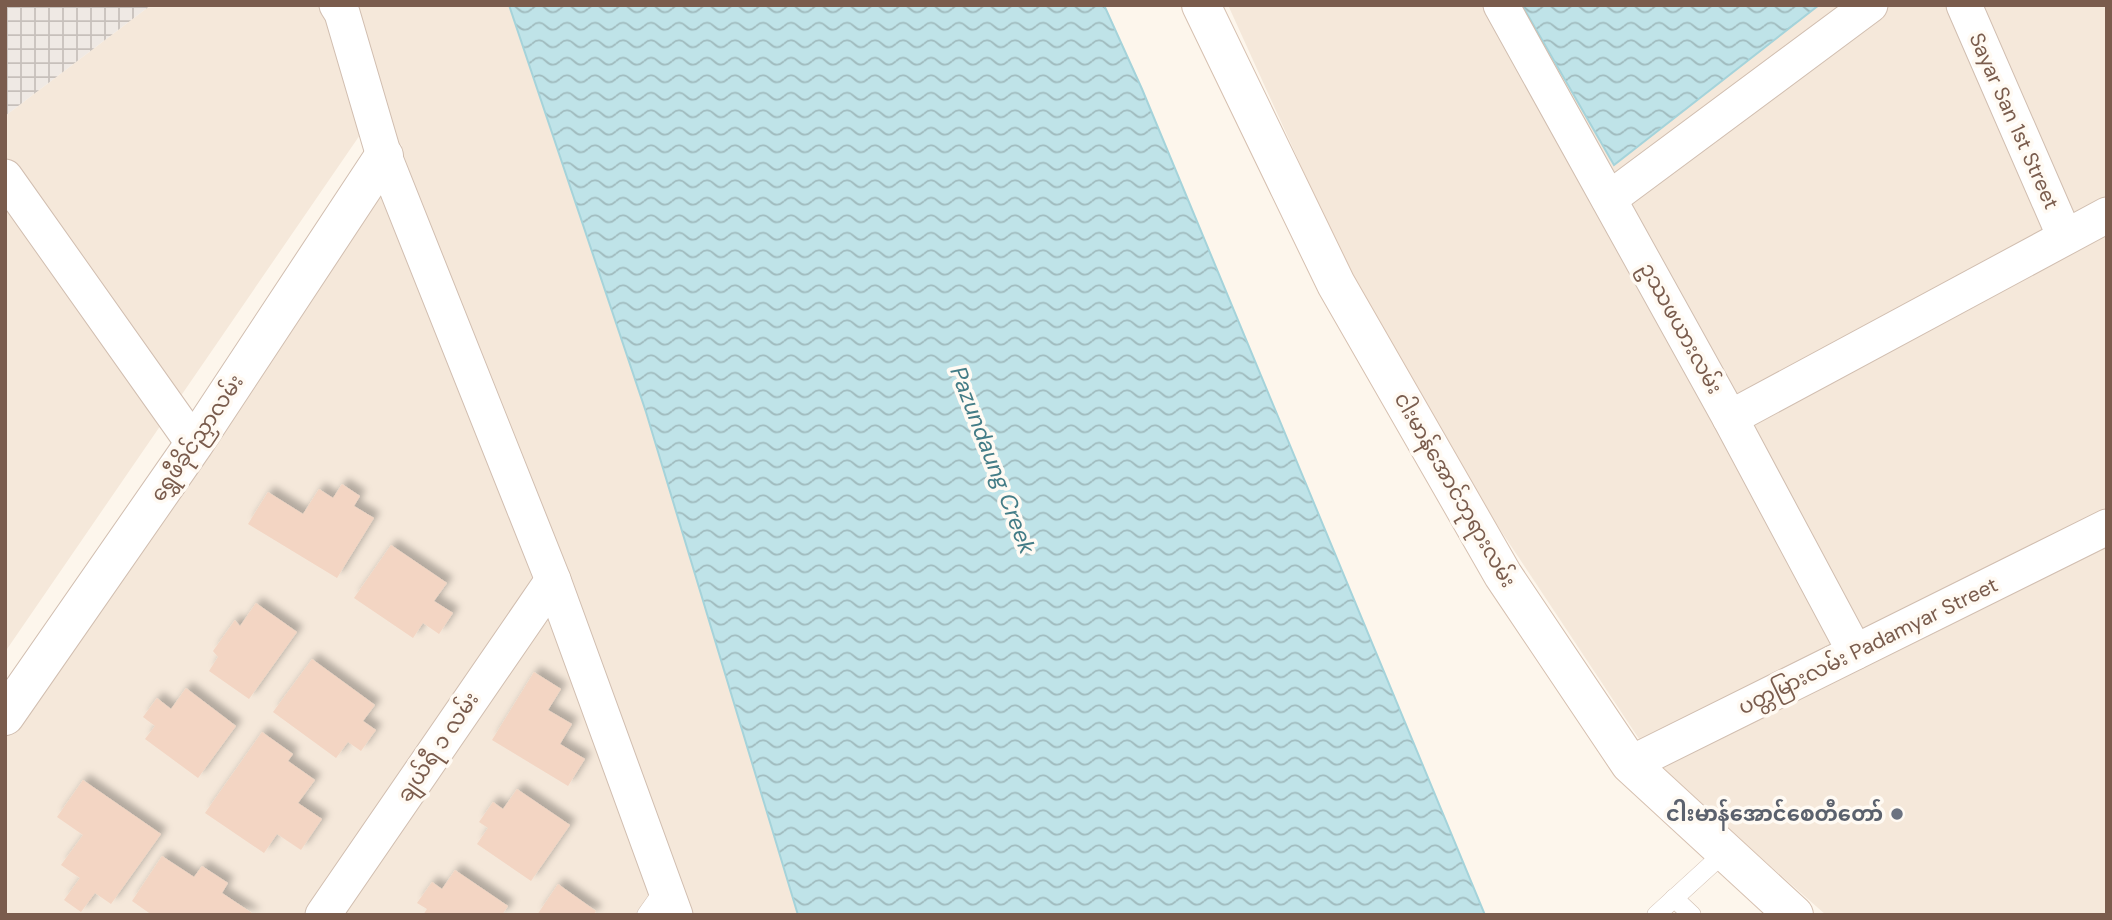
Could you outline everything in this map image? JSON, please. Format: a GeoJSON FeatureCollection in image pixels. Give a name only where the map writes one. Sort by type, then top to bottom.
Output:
{"type":"FeatureCollection","features":[{"type":"Feature","properties":{"kind":"main road","name":"ငါးမာန်အောင်ဘုရားလမ်း"},"geometry":{"type":"LineString","coordinates":[[1201,5],[1336,284],[1503,575],[1630,764],[1794,915]]}},
{"type":"Feature","properties":{"kind":"main road","name":"ရွှေဖီခိုင်ညှာလမ်း"},"geometry":{"type":"LineString","coordinates":[[5,716],[194,444],[384,156]]}},
{"type":"Feature","properties":{"kind":"street"},"geometry":{"type":"LineString","coordinates":[[337,5],[342,13],[384,156],[553,580],[662,906]]}},
{"type":"Feature","properties":{"kind":"street","name":"ဥဿဖယားလမ်း"},"geometry":{"type":"LineString","coordinates":[[1502,5],[1730,418],[1855,652]]}},
{"type":"Feature","properties":{"kind":"street"},"geometry":{"type":"LineString","coordinates":[[1609,199],[1870,5]]}},
{"type":"Feature","properties":{"kind":"street","name":"Sayar San 1st Street"},"geometry":{"type":"LineString","coordinates":[[1964,5],[2065,237]]}},
{"type":"Feature","properties":{"kind":"street"},"geometry":{"type":"LineString","coordinates":[[5,177],[194,444]]}},
{"type":"Feature","properties":{"kind":"street"},"geometry":{"type":"LineString","coordinates":[[1730,418],[2107,215]]}},
{"type":"Feature","properties":{"kind":"street","name":"ပတ္တမြားလမ်း Padamyar Street"},"geometry":{"type":"LineString","coordinates":[[1630,764],[2107,527]]}},
{"type":"Feature","properties":{"kind":"street","name":"ချယ်ရီ ၁ လမ်း"},"geometry":{"type":"LineString","coordinates":[[323,915],[553,580]]}},
{"type":"Feature","properties":{"kind":"lane"},"geometry":{"type":"LineString","coordinates":[[1656,915],[1725,852]]}},
{"type":"Feature","properties":{"kind":"lane"},"geometry":{"type":"LineString","coordinates":[[1674,898],[1692,915]]}},
{"type":"Feature","properties":{"kind":"shaded area"},"geometry":{"type":"Polygon","coordinates":[[[5,5],[151,5],[5,116],[5,5]]]}},
{"type":"Feature","properties":{"kind":"shaded area"},"geometry":{"type":"Polygon","coordinates":[[[151,5],[509,5],[829,915],[5,915],[5,732],[402,145],[362,132],[5,652],[5,116],[151,5]]]}},
{"type":"Feature","properties":{"kind":"shaded area"},"geometry":{"type":"Polygon","coordinates":[[[1228,5],[2107,5],[2107,915],[1826,915],[1657,766],[1434,430],[1350,274],[1228,5]]]}},
{"type":"Feature","properties":{"kind":"water","name":"Pazundaung Creek"},"geometry":{"type":"Polygon","coordinates":[[[509,5],[1104,5],[1142,89],[1485,915],[798,915],[646,412],[509,5]]]}},
{"type":"Feature","properties":{"kind":"water"},"geometry":{"type":"Polygon","coordinates":[[[1522,5],[1819,5],[1614,165],[1522,5]]]}},
{"type":"Feature","properties":{"kind":"building"},"geometry":{"type":"Polygon","coordinates":[[[342,484],[360,496],[354,506],[374,518],[337,578],[248,524],[268,492],[303,514],[319,489],[333,498],[342,484]]]}},
{"type":"Feature","properties":{"kind":"building"},"geometry":{"type":"Polygon","coordinates":[[[391,545],[447,583],[434,601],[453,613],[439,634],[423,623],[413,638],[354,598],[391,545]]]}},
{"type":"Feature","properties":{"kind":"building"},"geometry":{"type":"Polygon","coordinates":[[[256,603],[297,632],[249,699],[209,671],[218,657],[213,651],[235,620],[240,626],[256,603]]]}},
{"type":"Feature","properties":{"kind":"building"},"geometry":{"type":"Polygon","coordinates":[[[312,659],[375,705],[363,721],[376,730],[361,751],[348,742],[336,758],[273,712],[312,659]]]}},
{"type":"Feature","properties":{"kind":"building"},"geometry":{"type":"Polygon","coordinates":[[[534,672],[561,689],[548,710],[572,724],[560,744],[585,759],[568,786],[492,740],[534,672]]]}},
{"type":"Feature","properties":{"kind":"building"},"geometry":{"type":"Polygon","coordinates":[[[186,688],[236,726],[198,778],[145,739],[155,726],[143,717],[157,698],[171,709],[186,688]]]}},
{"type":"Feature","properties":{"kind":"building"},"geometry":{"type":"Polygon","coordinates":[[[262,732],[293,754],[288,761],[315,780],[298,803],[322,819],[301,850],[277,834],[264,853],[205,813],[262,732]]]}},
{"type":"Feature","properties":{"kind":"building"},"geometry":{"type":"Polygon","coordinates":[[[83,780],[161,834],[111,904],[95,893],[81,912],[64,900],[80,878],[61,865],[83,835],[57,817],[83,780]]]}},
{"type":"Feature","properties":{"kind":"building"},"geometry":{"type":"Polygon","coordinates":[[[517,789],[570,825],[531,881],[477,844],[488,828],[479,822],[493,802],[503,809],[517,789]]]}},
{"type":"Feature","properties":{"kind":"building"},"geometry":{"type":"Polygon","coordinates":[[[162,856],[194,877],[202,866],[228,883],[222,893],[255,915],[152,915],[132,901],[162,856]]]}},
{"type":"Feature","properties":{"kind":"building"},"geometry":{"type":"Polygon","coordinates":[[[455,870],[508,906],[502,915],[423,915],[427,909],[417,903],[432,882],[442,889],[455,870]]]}},
{"type":"Feature","properties":{"kind":"building"},"geometry":{"type":"Polygon","coordinates":[[[558,884],[596,911],[593,915],[537,915],[558,884]]]}},
{"type":"Feature","properties":{"kind":"place","name":"ငါးမာန်အောင်စေတီတော်"},"geometry":{"type":"Point","coordinates":[1897,814]}}]}
